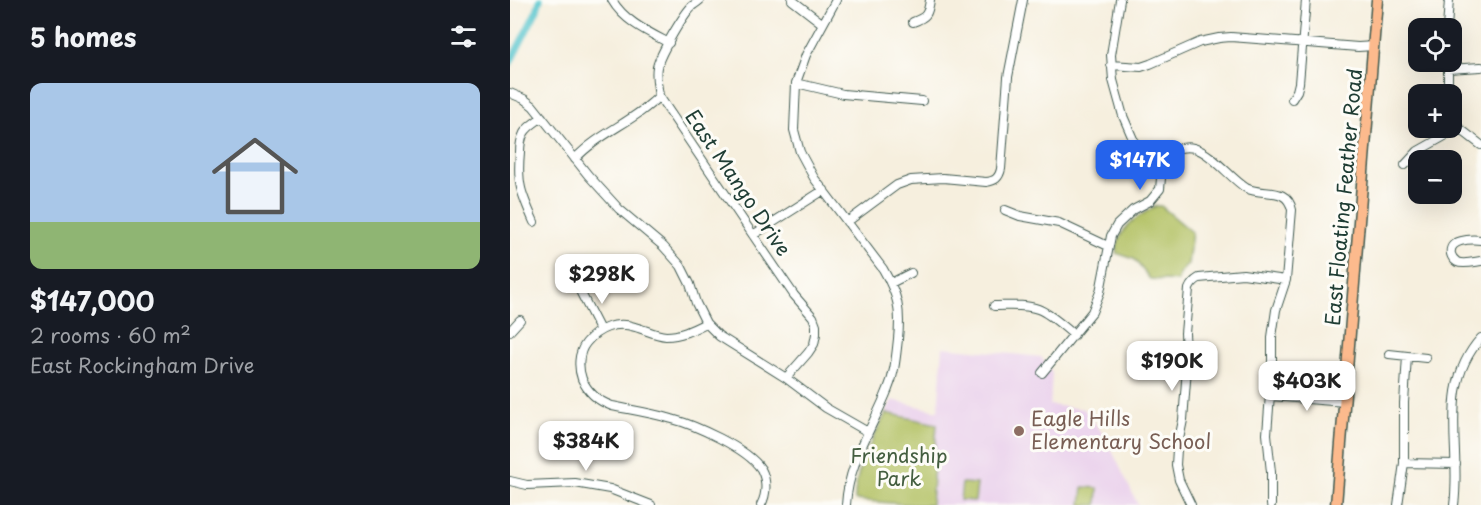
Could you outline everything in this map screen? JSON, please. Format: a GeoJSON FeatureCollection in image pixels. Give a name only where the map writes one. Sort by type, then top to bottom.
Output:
{"type":"FeatureCollection","features":[{"type":"Feature","properties":{"kind":"main road","name":"East Floating Feather Road"},"geometry":{"type":"LineString","coordinates":[[1336,505],[1377,0]]}},
{"type":"Feature","properties":{"kind":"street"},"geometry":{"type":"LineString","coordinates":[[612,0],[632,23],[669,43]]}},
{"type":"Feature","properties":{"kind":"street"},"geometry":{"type":"LineString","coordinates":[[575,159],[585,148],[650,106],[659,96],[656,78],[661,57],[683,18],[700,0]]}},
{"type":"Feature","properties":{"kind":"street"},"geometry":{"type":"LineString","coordinates":[[792,0],[823,24]]}},
{"type":"Feature","properties":{"kind":"street"},"geometry":{"type":"LineString","coordinates":[[836,0],[806,55],[796,83],[794,130],[800,152],[814,178],[883,269],[891,283],[900,312],[896,360],[889,387],[850,477],[846,505]]}},
{"type":"Feature","properties":{"kind":"street"},"geometry":{"type":"LineString","coordinates":[[914,22],[927,14],[930,0]]}},
{"type":"Feature","properties":{"kind":"street"},"geometry":{"type":"LineString","coordinates":[[847,222],[897,185],[911,180],[943,178],[986,182],[996,180],[1001,169],[1008,77],[1023,0]]}},
{"type":"Feature","properties":{"kind":"street"},"geometry":{"type":"LineString","coordinates":[[1042,373],[1087,320],[1097,302],[1108,246],[1117,225],[1133,210],[1150,201],[1160,189],[1161,178],[1157,169],[1133,139],[1123,116],[1113,80],[1111,65],[1120,0]]}},
{"type":"Feature","properties":{"kind":"street"},"geometry":{"type":"LineString","coordinates":[[1292,99],[1299,82],[1306,0]]}},
{"type":"Feature","properties":{"kind":"street"},"geometry":{"type":"LineString","coordinates":[[1448,18],[1449,0]]}},
{"type":"Feature","properties":{"kind":"street"},"geometry":{"type":"LineString","coordinates":[[1111,65],[1141,67],[1200,42],[1219,38],[1358,47],[1374,46]]}},
{"type":"Feature","properties":{"kind":"street"},"geometry":{"type":"LineString","coordinates":[[1462,66],[1481,67]]}},
{"type":"Feature","properties":{"kind":"street"},"geometry":{"type":"LineString","coordinates":[[796,83],[843,94],[922,101]]}},
{"type":"Feature","properties":{"kind":"street"},"geometry":{"type":"LineString","coordinates":[[510,93],[533,106],[619,209],[663,246],[681,266],[706,323],[719,336],[786,378],[826,408],[868,432]]}},
{"type":"Feature","properties":{"kind":"street","name":"East Mango Drive"},"geometry":{"type":"LineString","coordinates":[[659,96],[794,295],[813,317],[816,325],[814,344],[786,378]]}},
{"type":"Feature","properties":{"kind":"street"},"geometry":{"type":"LineString","coordinates":[[534,222],[522,195],[518,170],[524,133],[542,117]]}},
{"type":"Feature","properties":{"kind":"street"},"geometry":{"type":"LineString","coordinates":[[1462,130],[1481,145]]}},
{"type":"Feature","properties":{"kind":"street"},"geometry":{"type":"LineString","coordinates":[[1406,165],[1418,152],[1442,138]]}},
{"type":"Feature","properties":{"kind":"street"},"geometry":{"type":"LineString","coordinates":[[1151,162],[1175,149],[1195,148],[1246,188],[1279,194],[1288,199],[1292,210],[1286,280],[1273,324],[1267,434],[1271,505]]}},
{"type":"Feature","properties":{"kind":"street"},"geometry":{"type":"LineString","coordinates":[[753,235],[824,190]]}},
{"type":"Feature","properties":{"kind":"street"},"geometry":{"type":"LineString","coordinates":[[1005,210],[1020,216],[1059,223],[1108,246]]}},
{"type":"Feature","properties":{"kind":"street"},"geometry":{"type":"LineString","coordinates":[[1481,229],[1479,239],[1460,241],[1454,243],[1451,248],[1451,254],[1457,262],[1481,261]]}},
{"type":"Feature","properties":{"kind":"street"},"geometry":{"type":"LineString","coordinates":[[891,283],[911,273]]}},
{"type":"Feature","properties":{"kind":"street"},"geometry":{"type":"LineString","coordinates":[[1191,505],[1179,480],[1176,465],[1183,420],[1187,368],[1185,333],[1189,290],[1194,280],[1204,277],[1243,274],[1286,280]]}},
{"type":"Feature","properties":{"kind":"street"},"geometry":{"type":"LineString","coordinates":[[581,293],[600,330]]}},
{"type":"Feature","properties":{"kind":"street"},"geometry":{"type":"LineString","coordinates":[[994,306],[1037,308],[1074,335]]}},
{"type":"Feature","properties":{"kind":"street"},"geometry":{"type":"LineString","coordinates":[[510,331],[520,320]]}},
{"type":"Feature","properties":{"kind":"street"},"geometry":{"type":"LineString","coordinates":[[706,323],[691,331],[668,336],[625,325],[614,325],[600,330],[582,348],[580,375],[586,388],[595,398],[612,406],[673,419],[698,428],[728,443],[751,459],[760,469],[765,481],[766,493],[761,505]]}},
{"type":"Feature","properties":{"kind":"street"},"geometry":{"type":"LineString","coordinates":[[1454,505],[1457,483],[1454,400],[1457,383],[1467,358],[1481,338]]}},
{"type":"Feature","properties":{"kind":"street"},"geometry":{"type":"LineString","coordinates":[[1389,354],[1426,358]]}},
{"type":"Feature","properties":{"kind":"street"},"geometry":{"type":"LineString","coordinates":[[1398,505],[1404,463],[1407,356]]}},
{"type":"Feature","properties":{"kind":"street"},"geometry":{"type":"LineString","coordinates":[[1271,383],[1346,389]]}},
{"type":"Feature","properties":{"kind":"street"},"geometry":{"type":"LineString","coordinates":[[1270,396],[1345,402]]}},
{"type":"Feature","properties":{"kind":"street"},"geometry":{"type":"LineString","coordinates":[[1404,463],[1456,464]]}},
{"type":"Feature","properties":{"kind":"street"},"geometry":{"type":"LineString","coordinates":[[510,481],[527,485],[575,483],[610,489],[651,505]]}},
{"type":"Feature","properties":{"kind":"shaded area","name":"Eagle Hills Elementary School"},"geometry":{"type":"Polygon","coordinates":[[[943,347],[1041,357],[1052,373],[1050,405],[1084,409],[1106,438],[1138,505],[931,505],[937,424],[886,413],[892,400],[938,411],[943,347]]]}},
{"type":"Feature","properties":{"kind":"green space"},"geometry":{"type":"Polygon","coordinates":[[[1156,206],[1161,206],[1192,232],[1188,264],[1179,274],[1178,281],[1150,279],[1134,259],[1116,253],[1124,229],[1156,206]]]}},
{"type":"Feature","properties":{"kind":"green space","name":"Friendship Park"},"geometry":{"type":"Polygon","coordinates":[[[886,413],[937,424],[931,505],[855,500],[861,466],[886,413]]]}},
{"type":"Feature","properties":{"kind":"green space"},"geometry":{"type":"Polygon","coordinates":[[[962,483],[977,484],[975,501],[960,500],[962,483]]]}},
{"type":"Feature","properties":{"kind":"green space"},"geometry":{"type":"Polygon","coordinates":[[[1083,487],[1098,488],[1097,505],[1081,505],[1083,487]]]}},
{"type":"Feature","properties":{"kind":"waterway"},"geometry":{"type":"LineString","coordinates":[[510,63],[540,0]]}},
{"type":"Feature","properties":{"kind":"place","name":"Eagle Hills Elementary School"},"geometry":{"type":"Point","coordinates":[1019,431]}}]}
